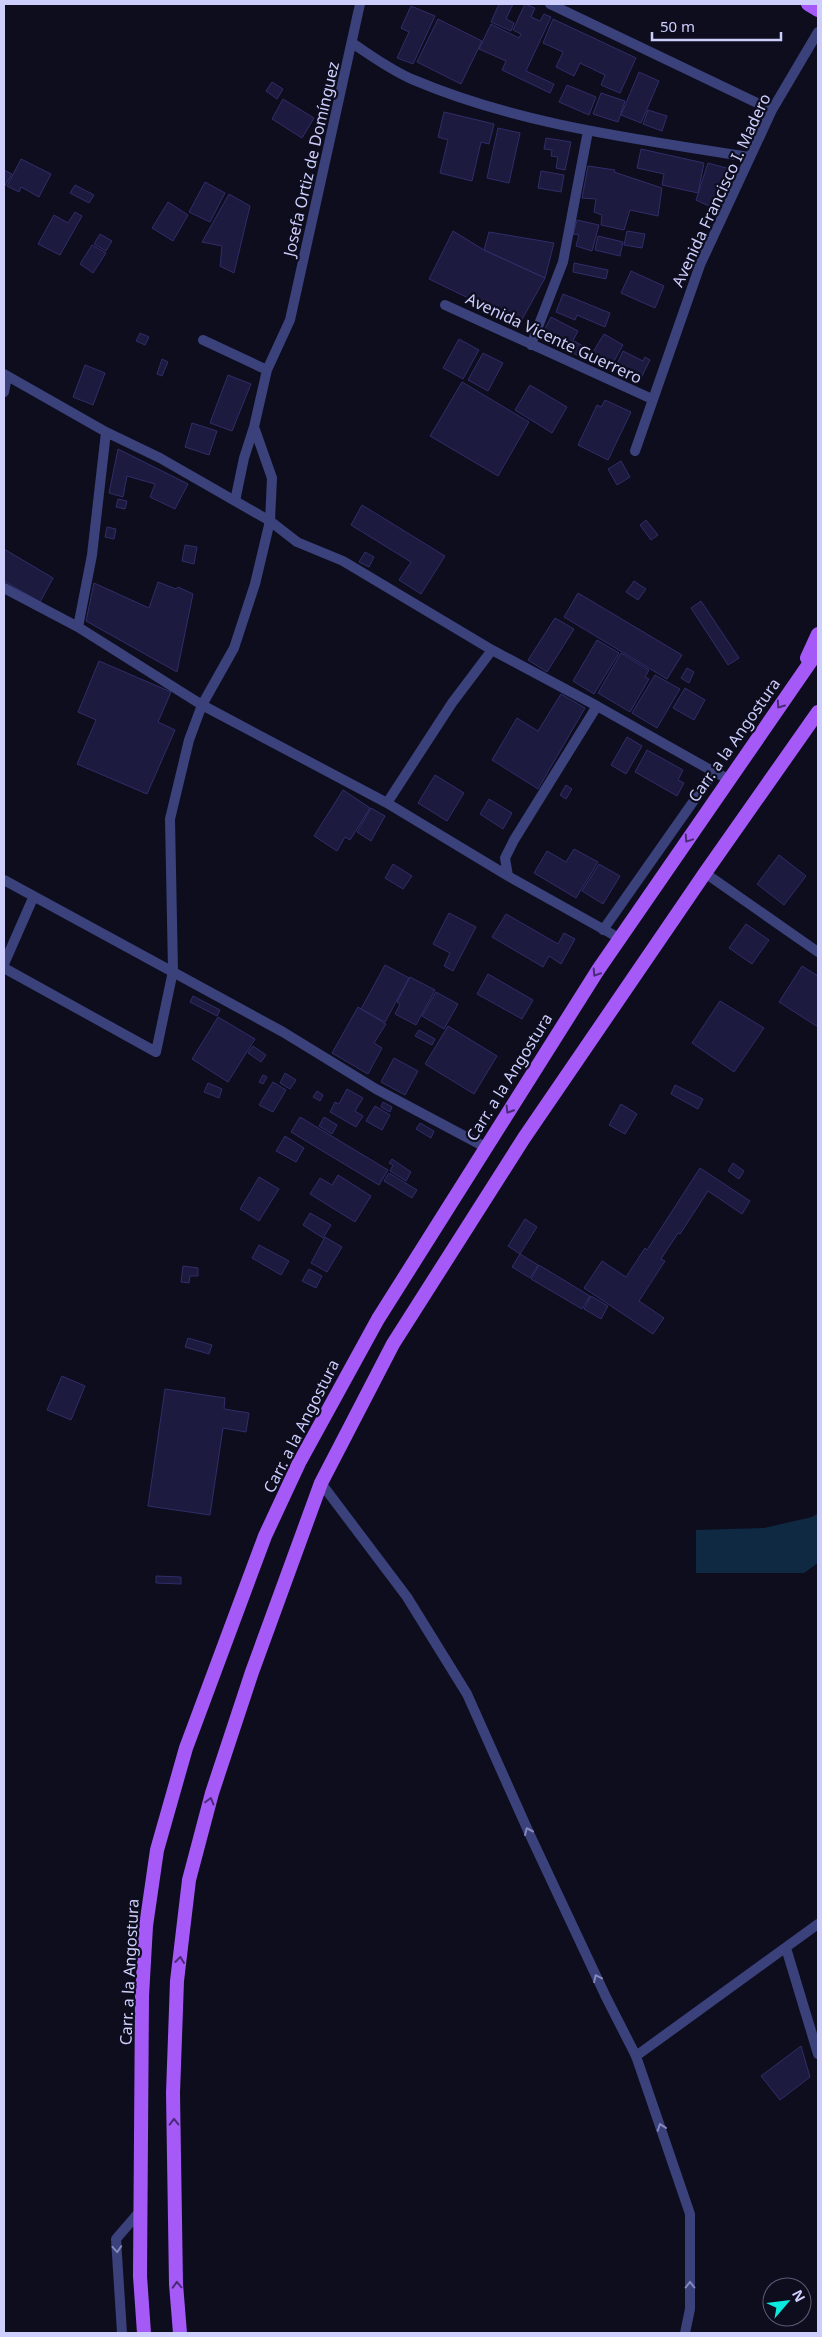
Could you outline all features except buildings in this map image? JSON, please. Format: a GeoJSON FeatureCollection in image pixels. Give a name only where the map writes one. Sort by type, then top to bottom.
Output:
{"type":"FeatureCollection","features":[{"type":"Feature","properties":{"kind":"main road"},"geometry":{"type":"LineString","coordinates":[[808,4],[818,10]]}},
{"type":"Feature","properties":{"kind":"main road"},"geometry":{"type":"LineString","coordinates":[[798,679],[818,634]]}},
{"type":"Feature","properties":{"kind":"main road","name":"Carr. a la Angostura"},"geometry":{"type":"LineString","coordinates":[[144,2333],[140,2276],[142,1996],[146,1926],[157,1850],[186,1748],[265,1536],[298,1463],[378,1319],[485,1147],[620,938],[818,651]]}},
{"type":"Feature","properties":{"kind":"main road"},"geometry":{"type":"LineString","coordinates":[[180,2333],[176,2284],[173,2093],[177,1981],[189,1880],[212,1793],[252,1672],[322,1483],[393,1344],[524,1138],[704,873],[818,712]]}},
{"type":"Feature","properties":{"kind":"street","name":"Josefa Ortiz de Domínguez"},"geometry":{"type":"LineString","coordinates":[[236,501],[244,458],[254,427],[267,370],[290,320],[360,4]]}},
{"type":"Feature","properties":{"kind":"street"},"geometry":{"type":"LineString","coordinates":[[550,4],[772,110]]}},
{"type":"Feature","properties":{"kind":"street","name":"Avenida Francisco I. Madero"},"geometry":{"type":"LineString","coordinates":[[634,451],[700,265],[772,110],[818,32]]}},
{"type":"Feature","properties":{"kind":"street"},"geometry":{"type":"LineString","coordinates":[[352,43],[413,80],[488,106],[588,131],[749,157]]}},
{"type":"Feature","properties":{"kind":"street"},"geometry":{"type":"LineString","coordinates":[[531,345],[563,262],[588,131]]}},
{"type":"Feature","properties":{"kind":"street","name":"Avenida Vicente Guerrero"},"geometry":{"type":"LineString","coordinates":[[445,305],[652,399]]}},
{"type":"Feature","properties":{"kind":"street"},"geometry":{"type":"LineString","coordinates":[[202,340],[267,370]]}},
{"type":"Feature","properties":{"kind":"street"},"geometry":{"type":"LineString","coordinates":[[4,392],[6,375],[106,432],[160,458],[236,501],[270,521],[296,542],[343,561],[492,650],[729,779]]}},
{"type":"Feature","properties":{"kind":"street"},"geometry":{"type":"LineString","coordinates":[[4,968],[156,1052],[173,971],[170,819],[189,740],[202,705],[234,648],[255,584],[270,521],[272,478],[254,427]]}},
{"type":"Feature","properties":{"kind":"street"},"geometry":{"type":"LineString","coordinates":[[78,627],[92,555],[106,432]]}},
{"type":"Feature","properties":{"kind":"street"},"geometry":{"type":"LineString","coordinates":[[4,588],[78,627],[202,705],[387,803],[508,876],[620,938]]}},
{"type":"Feature","properties":{"kind":"street"},"geometry":{"type":"LineString","coordinates":[[387,803],[452,703],[492,650]]}},
{"type":"Feature","properties":{"kind":"street"},"geometry":{"type":"LineString","coordinates":[[508,876],[505,858],[514,840],[597,706]]}},
{"type":"Feature","properties":{"kind":"street"},"geometry":{"type":"LineString","coordinates":[[603,930],[714,772]]}},
{"type":"Feature","properties":{"kind":"street"},"geometry":{"type":"LineString","coordinates":[[704,873],[818,952]]}},
{"type":"Feature","properties":{"kind":"street"},"geometry":{"type":"LineString","coordinates":[[4,880],[33,898],[173,971],[283,1032],[376,1089],[485,1147]]}},
{"type":"Feature","properties":{"kind":"street"},"geometry":{"type":"LineString","coordinates":[[4,964],[33,898]]}},
{"type":"Feature","properties":{"kind":"street"},"geometry":{"type":"LineString","coordinates":[[322,1483],[407,1598],[467,1694],[530,1835],[636,2056],[690,2214],[690,2309],[686,2333]]}},
{"type":"Feature","properties":{"kind":"street"},"geometry":{"type":"LineString","coordinates":[[636,2056],[818,1924]]}},
{"type":"Feature","properties":{"kind":"street"},"geometry":{"type":"LineString","coordinates":[[786,1948],[818,2054]]}},
{"type":"Feature","properties":{"kind":"street"},"geometry":{"type":"LineString","coordinates":[[122,2333],[116,2239],[141,2210]]}},
{"type":"Feature","properties":{"kind":"water"},"geometry":{"type":"Polygon","coordinates":[[[818,1513],[818,1563],[804,1573],[696,1573],[696,1530],[764,1528],[812,1517],[818,1513]]]}}]}
